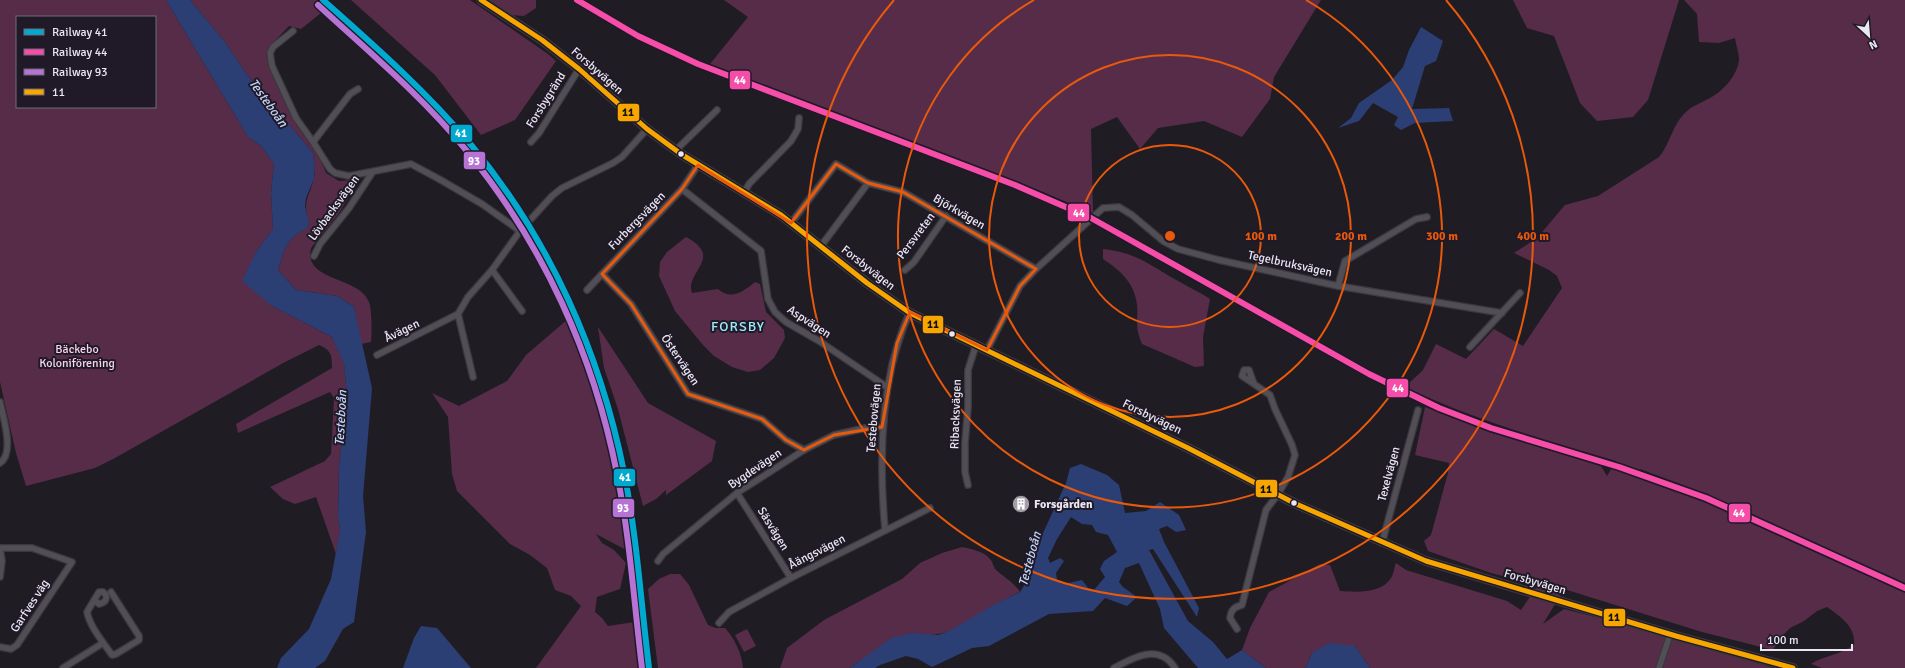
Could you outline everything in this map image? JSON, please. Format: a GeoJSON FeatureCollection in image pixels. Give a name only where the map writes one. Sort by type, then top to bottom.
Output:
{"type":"FeatureCollection","features":[{"type":"Feature","properties":{"kind":"street","name":"Forsbyvägen"},"geometry":{"type":"LineString","coordinates":[[481,0],[542,40],[579,69],[647,129],[698,165],[745,191],[791,223],[884,296],[910,313],[1278,494],[1382,543],[1426,561],[1477,578],[1793,668]]}},
{"type":"Feature","properties":{"kind":"street","name":"Lövbacksvägen"},"geometry":{"type":"LineString","coordinates":[[293,30],[273,47],[270,53],[272,66],[296,118],[330,169],[335,173],[349,176],[372,173],[411,164],[482,204],[520,231]]}},
{"type":"Feature","properties":{"kind":"street","name":"Forsbygränd"},"geometry":{"type":"LineString","coordinates":[[531,142],[539,133],[579,69]]}},
{"type":"Feature","properties":{"kind":"street"},"geometry":{"type":"LineString","coordinates":[[313,142],[350,94],[358,89]]}},
{"type":"Feature","properties":{"kind":"street"},"geometry":{"type":"LineString","coordinates":[[676,150],[718,110]]}},
{"type":"Feature","properties":{"kind":"street"},"geometry":{"type":"LineString","coordinates":[[745,191],[749,184],[791,141],[798,129],[799,118]]}},
{"type":"Feature","properties":{"kind":"street"},"geometry":{"type":"LineString","coordinates":[[474,377],[458,314],[468,297],[492,270],[520,231],[552,196],[562,188],[622,157],[647,129]]}},
{"type":"Feature","properties":{"kind":"street","name":"Björkvägen"},"geometry":{"type":"LineString","coordinates":[[791,223],[836,164],[868,182],[903,192],[1036,269]]}},
{"type":"Feature","properties":{"kind":"street","name":"Furbergsvägen"},"geometry":{"type":"LineString","coordinates":[[587,290],[682,189],[698,165]]}},
{"type":"Feature","properties":{"kind":"street","name":"Lövbacksvägen"},"geometry":{"type":"LineString","coordinates":[[314,256],[320,244],[349,208],[372,173]]}},
{"type":"Feature","properties":{"kind":"street"},"geometry":{"type":"LineString","coordinates":[[821,246],[868,182]]}},
{"type":"Feature","properties":{"kind":"street","name":"Aspvägen"},"geometry":{"type":"LineString","coordinates":[[682,189],[761,251],[768,299],[775,312],[786,322],[819,341],[887,387]]}},
{"type":"Feature","properties":{"kind":"street","name":"Tegelbruksvägen"},"geometry":{"type":"LineString","coordinates":[[987,350],[1020,286],[1036,269],[1103,208],[1119,207],[1132,215],[1163,241],[1178,249],[1219,260],[1338,286],[1502,313]]}},
{"type":"Feature","properties":{"kind":"street","name":"Persvreten"},"geometry":{"type":"LineString","coordinates":[[905,270],[914,262],[946,216]]}},
{"type":"Feature","properties":{"kind":"street","name":"Tegelbruksvägen"},"geometry":{"type":"LineString","coordinates":[[1338,286],[1345,261],[1416,218],[1427,217]]}},
{"type":"Feature","properties":{"kind":"street"},"geometry":{"type":"LineString","coordinates":[[492,270],[522,311]]}},
{"type":"Feature","properties":{"kind":"street","name":"Östervägen"},"geometry":{"type":"LineString","coordinates":[[602,274],[631,304],[688,394],[762,419],[786,440],[804,450]]}},
{"type":"Feature","properties":{"kind":"street"},"geometry":{"type":"LineString","coordinates":[[1470,347],[1520,293]]}},
{"type":"Feature","properties":{"kind":"street","name":"Testebovägen"},"geometry":{"type":"LineString","coordinates":[[885,529],[881,469],[882,427],[887,387],[898,343],[910,313]]}},
{"type":"Feature","properties":{"kind":"street","name":"Åvägen"},"geometry":{"type":"LineString","coordinates":[[377,355],[458,314]]}},
{"type":"Feature","properties":{"kind":"street","name":"Ribacksvägen"},"geometry":{"type":"LineString","coordinates":[[968,485],[965,472],[964,443],[968,407],[968,370],[976,345]]}},
{"type":"Feature","properties":{"kind":"street"},"geometry":{"type":"LineString","coordinates":[[1237,629],[1230,618],[1231,612],[1236,606],[1242,605],[1266,510],[1278,494],[1293,464],[1294,450],[1270,395],[1254,384]]}},
{"type":"Feature","properties":{"kind":"street"},"geometry":{"type":"LineString","coordinates":[[0,402],[8,447],[6,456],[0,463]]}},
{"type":"Feature","properties":{"kind":"street","name":"Texelvägen"},"geometry":{"type":"LineString","coordinates":[[1382,543],[1418,410]]}},
{"type":"Feature","properties":{"kind":"street","name":"Bygdevägen"},"geometry":{"type":"LineString","coordinates":[[658,561],[663,554],[737,493],[804,450],[834,435],[866,428],[882,427]]}},
{"type":"Feature","properties":{"kind":"street","name":"Säsvägen"},"geometry":{"type":"LineString","coordinates":[[737,493],[791,578]]}},
{"type":"Feature","properties":{"kind":"street","name":"Åängsvägen"},"geometry":{"type":"LineString","coordinates":[[719,623],[729,612],[791,578],[885,529],[930,508]]}},
{"type":"Feature","properties":{"kind":"street"},"geometry":{"type":"LineString","coordinates":[[0,577],[2,561],[0,549],[32,548],[78,564]]}},
{"type":"Feature","properties":{"kind":"street","name":"Garfves väg"},"geometry":{"type":"LineString","coordinates":[[0,647],[11,649],[17,645],[72,562]]}},
{"type":"Feature","properties":{"kind":"street"},"geometry":{"type":"LineString","coordinates":[[94,600],[87,612],[88,618],[103,643],[112,654],[116,654],[139,640],[139,636],[112,592]]}},
{"type":"Feature","properties":{"kind":"street"},"geometry":{"type":"LineString","coordinates":[[1659,668],[1670,634]]}},
{"type":"Feature","properties":{"kind":"street"},"geometry":{"type":"LineString","coordinates":[[63,668],[103,643]]}},
{"type":"Feature","properties":{"kind":"street"},"geometry":{"type":"LineString","coordinates":[[1114,668],[1136,656],[1154,654],[1170,660],[1175,668]]}},
{"type":"Feature","properties":{"kind":"highlighted area"},"geometry":{"type":"Polygon","coordinates":[[[836,164],[868,183],[903,192],[1036,269],[1020,286],[987,350],[910,312],[897,343],[882,427],[834,435],[804,450],[786,440],[762,419],[688,394],[631,304],[602,274],[682,189],[698,165],[791,223],[836,164]]]}},
{"type":"Feature","properties":{"kind":"green space","name":"Bäckebo Koloniförening"},"geometry":{"type":"Polygon","coordinates":[[[0,0],[166,0],[248,137],[261,146],[274,164],[271,193],[273,229],[256,252],[272,306],[332,337],[344,363],[347,396],[339,466],[338,517],[340,530],[336,554],[316,497],[295,504],[283,499],[270,487],[325,461],[331,454],[334,398],[330,392],[238,433],[236,424],[332,368],[330,354],[326,349],[319,345],[285,362],[95,468],[26,486],[16,453],[0,382],[0,0]]]}},
{"type":"Feature","properties":{"kind":"green space"},"geometry":{"type":"Polygon","coordinates":[[[190,0],[316,0],[326,9],[301,29],[289,26],[271,45],[266,55],[270,68],[319,156],[326,173],[339,181],[352,180],[357,183],[339,213],[311,248],[311,259],[315,267],[323,273],[355,287],[364,294],[370,306],[372,322],[371,342],[361,344],[354,307],[337,296],[296,290],[278,270],[284,250],[290,241],[309,224],[306,204],[315,175],[313,153],[245,72],[225,42],[190,0]]]}},
{"type":"Feature","properties":{"kind":"green space"},"geometry":{"type":"Polygon","coordinates":[[[351,0],[470,0],[556,61],[515,120],[481,135],[435,75],[351,0]]]}},
{"type":"Feature","properties":{"kind":"green space"},"geometry":{"type":"Polygon","coordinates":[[[488,0],[536,0],[536,8],[524,16],[510,15],[488,0]]]}},
{"type":"Feature","properties":{"kind":"green space"},"geometry":{"type":"Polygon","coordinates":[[[724,0],[1321,0],[1274,77],[1270,99],[1242,137],[1204,121],[1158,128],[1140,149],[1117,117],[1091,129],[1093,213],[1016,181],[710,64],[748,17],[724,0]]]}},
{"type":"Feature","properties":{"kind":"green space"},"geometry":{"type":"Polygon","coordinates":[[[1513,0],[1679,0],[1648,100],[1633,117],[1597,121],[1580,103],[1554,36],[1527,28],[1513,0]]]}},
{"type":"Feature","properties":{"kind":"green space"},"geometry":{"type":"Polygon","coordinates":[[[1684,0],[1905,0],[1905,583],[1707,494],[1640,469],[1635,477],[1704,502],[1905,593],[1905,668],[1822,668],[1811,664],[1848,649],[1854,645],[1853,633],[1850,628],[1842,619],[1827,607],[1817,611],[1804,621],[1790,628],[1781,637],[1773,650],[1702,632],[1564,589],[1543,624],[1564,609],[1619,623],[1773,668],[1370,668],[1355,646],[1312,653],[1306,667],[1304,668],[1266,668],[1242,650],[1250,628],[1269,592],[1320,564],[1330,565],[1340,591],[1368,591],[1381,587],[1387,583],[1393,575],[1396,563],[1406,570],[1507,601],[1521,610],[1538,585],[1491,573],[1428,551],[1424,541],[1431,535],[1448,473],[1449,463],[1415,455],[1425,407],[1489,432],[1601,466],[1607,476],[1616,461],[1535,437],[1482,419],[1430,399],[1405,387],[1423,370],[1436,344],[1466,359],[1494,329],[1523,346],[1562,288],[1557,276],[1549,270],[1514,253],[1537,238],[1565,205],[1598,196],[1659,157],[1684,114],[1693,107],[1715,95],[1725,87],[1733,77],[1739,60],[1735,38],[1719,43],[1699,42],[1697,14],[1684,0]]]}},
{"type":"Feature","properties":{"kind":"green space"},"geometry":{"type":"Polygon","coordinates":[[[686,237],[697,245],[702,252],[703,258],[701,265],[693,278],[691,285],[692,293],[718,289],[723,293],[733,294],[746,289],[755,282],[760,284],[766,312],[784,330],[785,338],[774,358],[760,370],[748,372],[732,367],[714,356],[675,311],[659,276],[660,262],[667,252],[686,237]]]}},
{"type":"Feature","properties":{"kind":"green space"},"geometry":{"type":"Polygon","coordinates":[[[1103,249],[1126,254],[1144,261],[1210,299],[1203,337],[1204,366],[1195,367],[1142,344],[1137,326],[1137,305],[1134,292],[1124,276],[1103,259],[1103,249]]]}},
{"type":"Feature","properties":{"kind":"green space"},"geometry":{"type":"Polygon","coordinates":[[[570,314],[605,412],[616,453],[625,503],[630,552],[596,534],[602,543],[614,550],[626,563],[620,589],[597,597],[595,612],[608,626],[641,621],[646,668],[536,668],[581,606],[571,596],[555,590],[547,568],[530,555],[510,544],[457,491],[452,474],[448,417],[432,393],[459,406],[507,381],[526,355],[568,319],[570,314]]]}},
{"type":"Feature","properties":{"kind":"green space"},"geometry":{"type":"Polygon","coordinates":[[[598,327],[648,403],[716,441],[712,461],[666,495],[666,490],[656,499],[643,506],[618,409],[604,368],[598,327]]]}},
{"type":"Feature","properties":{"kind":"green space"},"geometry":{"type":"Polygon","coordinates":[[[962,547],[984,554],[991,560],[995,569],[1015,585],[1020,592],[952,630],[940,634],[928,635],[858,662],[850,668],[780,668],[787,648],[824,620],[902,579],[920,563],[942,553],[962,547]]]}},
{"type":"Feature","properties":{"kind":"green space"},"geometry":{"type":"Polygon","coordinates":[[[670,574],[680,574],[689,585],[708,625],[716,628],[725,628],[729,632],[740,652],[743,668],[658,668],[648,589],[659,579],[670,574]]]}},
{"type":"Feature","properties":{"kind":"green space"},"geometry":{"type":"Polygon","coordinates":[[[747,629],[756,646],[744,652],[735,635],[747,629]]]}},
{"type":"Feature","properties":{"kind":"water","name":"Testeboån"},"geometry":{"type":"Polygon","coordinates":[[[166,0],[190,0],[225,42],[245,72],[313,153],[315,167],[314,179],[306,198],[305,206],[309,224],[306,229],[297,234],[290,241],[284,250],[278,270],[296,290],[337,296],[354,307],[372,388],[363,496],[366,532],[354,622],[343,629],[325,661],[315,668],[277,668],[281,658],[309,629],[331,579],[340,530],[338,517],[339,466],[347,396],[344,364],[332,337],[272,306],[242,281],[256,252],[273,229],[271,193],[274,164],[261,146],[248,137],[166,0]]]}},
{"type":"Feature","properties":{"kind":"water"},"geometry":{"type":"Polygon","coordinates":[[[1421,27],[1443,41],[1436,61],[1425,66],[1412,109],[1449,108],[1453,121],[1415,123],[1401,130],[1394,125],[1398,117],[1373,103],[1359,121],[1338,128],[1351,118],[1359,103],[1392,80],[1403,67],[1409,50],[1421,27]]]}},
{"type":"Feature","properties":{"kind":"water"},"geometry":{"type":"Polygon","coordinates":[[[1081,464],[1107,475],[1119,485],[1125,513],[1146,511],[1160,502],[1179,515],[1186,530],[1176,532],[1167,526],[1159,529],[1164,542],[1199,608],[1197,617],[1153,549],[1149,550],[1188,621],[1213,642],[1227,659],[1242,650],[1266,668],[1198,668],[1164,628],[1160,609],[1139,563],[1125,568],[1119,582],[1123,587],[1137,597],[1127,606],[1105,598],[1093,611],[1049,614],[989,646],[972,648],[932,667],[918,659],[906,656],[875,668],[850,668],[891,638],[912,633],[938,635],[951,630],[995,604],[1020,592],[1030,576],[1038,544],[1066,483],[1070,468],[1081,464]],[[1071,517],[1057,539],[1048,558],[1050,563],[1060,558],[1064,561],[1056,573],[1057,580],[1064,584],[1082,580],[1088,588],[1094,590],[1105,577],[1100,569],[1104,561],[1117,552],[1108,535],[1096,532],[1092,525],[1082,524],[1071,517]]]}},
{"type":"Feature","properties":{"kind":"water"},"geometry":{"type":"Polygon","coordinates":[[[421,626],[437,628],[471,668],[403,668],[414,638],[421,626]]]}},
{"type":"Feature","properties":{"kind":"water"},"geometry":{"type":"Polygon","coordinates":[[[1329,643],[1355,646],[1370,668],[1304,668],[1306,667],[1312,653],[1329,643]]]}},
{"type":"Feature","properties":{"kind":"rail line","name":"41"},"geometry":{"type":"LineString","coordinates":[[323,0],[381,52],[455,126],[500,182],[548,259],[586,341],[614,428],[624,472],[636,545],[649,668]]}},
{"type":"Feature","properties":{"kind":"rail line","name":"44"},"geometry":{"type":"LineString","coordinates":[[577,0],[638,36],[698,64],[1015,185],[1091,218],[1369,374],[1439,408],[1491,428],[1619,467],[1706,498],[1905,588]]}},
{"type":"Feature","properties":{"kind":"rail line","name":"93"},"geometry":{"type":"LineString","coordinates":[[318,5],[376,57],[449,130],[494,186],[542,262],[562,303],[579,344],[595,386],[607,430],[617,474],[629,546],[642,668]]}},
{"type":"Feature","properties":{"kind":"transit line","name":"11"},"geometry":{"type":"LineString","coordinates":[[481,0],[542,40],[579,69],[647,129],[681,154],[781,215],[867,283],[910,313],[1188,448],[1294,503],[1426,561],[1676,636],[1793,668]]}},
{"type":"Feature","properties":{"kind":"place","name":"Forsgården"},"geometry":{"type":"Point","coordinates":[1021,504]}},
{"type":"Feature","properties":{"kind":"district","name":"FORSBY"},"geometry":{"type":"Point","coordinates":[738,326]}}]}
